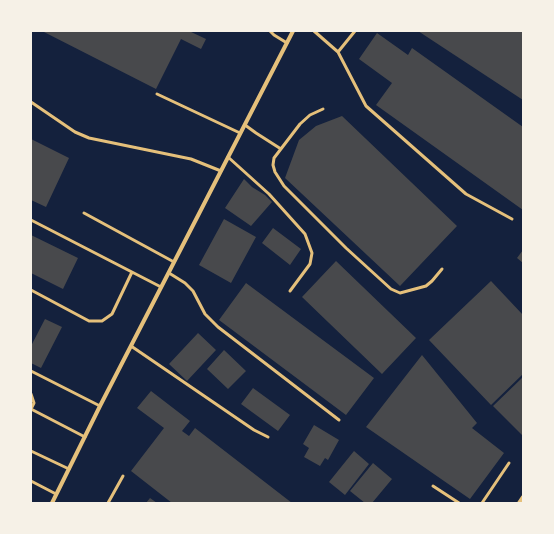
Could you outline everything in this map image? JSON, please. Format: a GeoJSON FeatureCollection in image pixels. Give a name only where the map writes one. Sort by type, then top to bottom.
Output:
{"type":"FeatureCollection","features":[{"type":"Feature","properties":{"kind":"street"},"geometry":{"type":"LineString","coordinates":[[52,503],[100,406],[293,31]]}},
{"type":"Feature","properties":{"kind":"street"},"geometry":{"type":"LineString","coordinates":[[518,503],[523,497]]}},
{"type":"Feature","properties":{"kind":"lane"},"geometry":{"type":"LineString","coordinates":[[270,31],[287,43]]}},
{"type":"Feature","properties":{"kind":"lane"},"geometry":{"type":"LineString","coordinates":[[314,31],[338,52],[366,106],[466,194],[512,219]]}},
{"type":"Feature","properties":{"kind":"lane"},"geometry":{"type":"LineString","coordinates":[[338,52],[355,31]]}},
{"type":"Feature","properties":{"kind":"lane"},"geometry":{"type":"LineString","coordinates":[[157,94],[240,133]]}},
{"type":"Feature","properties":{"kind":"lane"},"geometry":{"type":"LineString","coordinates":[[31,102],[75,132],[89,138],[191,159],[221,171]]}},
{"type":"Feature","properties":{"kind":"lane"},"geometry":{"type":"LineString","coordinates":[[323,109],[310,115],[300,124],[274,158],[273,164],[275,172],[284,186],[346,248],[392,289],[400,292],[426,286],[442,269]]}},
{"type":"Feature","properties":{"kind":"lane"},"geometry":{"type":"LineString","coordinates":[[245,125],[281,149]]}},
{"type":"Feature","properties":{"kind":"lane"},"geometry":{"type":"LineString","coordinates":[[228,157],[269,194],[305,234],[312,253],[310,264],[290,291]]}},
{"type":"Feature","properties":{"kind":"lane"},"geometry":{"type":"LineString","coordinates":[[84,213],[174,262]]}},
{"type":"Feature","properties":{"kind":"lane"},"geometry":{"type":"LineString","coordinates":[[31,220],[161,287]]}},
{"type":"Feature","properties":{"kind":"lane"},"geometry":{"type":"LineString","coordinates":[[31,290],[89,321],[102,322],[112,314],[132,272]]}},
{"type":"Feature","properties":{"kind":"lane"},"geometry":{"type":"LineString","coordinates":[[169,273],[185,283],[193,291],[205,314],[218,327],[340,420]]}},
{"type":"Feature","properties":{"kind":"lane"},"geometry":{"type":"LineString","coordinates":[[131,346],[254,430],[268,437]]}},
{"type":"Feature","properties":{"kind":"lane"},"geometry":{"type":"LineString","coordinates":[[31,371],[100,406]]}},
{"type":"Feature","properties":{"kind":"lane"},"geometry":{"type":"LineString","coordinates":[[31,394],[34,403],[31,409],[85,437]]}},
{"type":"Feature","properties":{"kind":"lane"},"geometry":{"type":"LineString","coordinates":[[31,451],[69,469]]}},
{"type":"Feature","properties":{"kind":"lane"},"geometry":{"type":"LineString","coordinates":[[482,503],[509,463]]}},
{"type":"Feature","properties":{"kind":"lane"},"geometry":{"type":"LineString","coordinates":[[108,503],[123,476]]}},
{"type":"Feature","properties":{"kind":"lane"},"geometry":{"type":"LineString","coordinates":[[31,481],[56,494]]}},
{"type":"Feature","properties":{"kind":"lane"},"geometry":{"type":"LineString","coordinates":[[433,486],[459,503]]}},
{"type":"Feature","properties":{"kind":"building"},"geometry":{"type":"Polygon","coordinates":[[[42,31],[189,31],[206,39],[201,49],[181,39],[156,89],[42,31]]]}},
{"type":"Feature","properties":{"kind":"building"},"geometry":{"type":"Polygon","coordinates":[[[418,31],[523,31],[523,100],[418,31]]]}},
{"type":"Feature","properties":{"kind":"building"},"geometry":{"type":"Polygon","coordinates":[[[377,33],[408,55],[412,48],[523,127],[523,210],[376,105],[392,83],[359,59],[377,33]]]}},
{"type":"Feature","properties":{"kind":"building"},"geometry":{"type":"Polygon","coordinates":[[[342,116],[457,226],[400,286],[285,178],[299,140],[316,126],[342,116]]]}},
{"type":"Feature","properties":{"kind":"building"},"geometry":{"type":"Polygon","coordinates":[[[31,139],[69,158],[46,207],[31,200],[31,139]]]}},
{"type":"Feature","properties":{"kind":"building"},"geometry":{"type":"Polygon","coordinates":[[[244,179],[272,202],[251,226],[225,208],[244,179]]]}},
{"type":"Feature","properties":{"kind":"building"},"geometry":{"type":"Polygon","coordinates":[[[224,219],[256,237],[231,283],[199,265],[224,219]]]}},
{"type":"Feature","properties":{"kind":"building"},"geometry":{"type":"Polygon","coordinates":[[[273,228],[301,249],[290,265],[262,243],[273,228]]]}},
{"type":"Feature","properties":{"kind":"building"},"geometry":{"type":"Polygon","coordinates":[[[31,235],[78,258],[63,289],[31,273],[31,235]]]}},
{"type":"Feature","properties":{"kind":"building"},"geometry":{"type":"Polygon","coordinates":[[[523,250],[523,263],[517,258],[523,250]]]}},
{"type":"Feature","properties":{"kind":"building"},"geometry":{"type":"Polygon","coordinates":[[[336,261],[416,338],[382,374],[302,297],[336,261]]]}},
{"type":"Feature","properties":{"kind":"building"},"geometry":{"type":"Polygon","coordinates":[[[491,281],[523,315],[523,374],[491,405],[429,340],[491,281]]]}},
{"type":"Feature","properties":{"kind":"building"},"geometry":{"type":"Polygon","coordinates":[[[246,283],[374,378],[346,415],[219,320],[246,283]]]}},
{"type":"Feature","properties":{"kind":"building"},"geometry":{"type":"Polygon","coordinates":[[[45,319],[62,327],[41,368],[31,363],[31,346],[45,319]]]}},
{"type":"Feature","properties":{"kind":"building"},"geometry":{"type":"Polygon","coordinates":[[[198,333],[216,350],[187,381],[169,364],[198,333]]]}},
{"type":"Feature","properties":{"kind":"building"},"geometry":{"type":"Polygon","coordinates":[[[224,350],[246,371],[228,389],[207,369],[224,350]]]}},
{"type":"Feature","properties":{"kind":"building"},"geometry":{"type":"Polygon","coordinates":[[[422,355],[477,423],[472,428],[504,453],[470,499],[366,427],[422,355]]]}},
{"type":"Feature","properties":{"kind":"building"},"geometry":{"type":"Polygon","coordinates":[[[523,377],[523,436],[493,406],[523,377]]]}},
{"type":"Feature","properties":{"kind":"building"},"geometry":{"type":"Polygon","coordinates":[[[253,388],[290,415],[278,431],[241,404],[253,388]]]}},
{"type":"Feature","properties":{"kind":"building"},"geometry":{"type":"Polygon","coordinates":[[[151,391],[190,421],[182,431],[189,436],[195,428],[292,503],[172,503],[131,471],[164,428],[137,408],[151,391]]]}},
{"type":"Feature","properties":{"kind":"building"},"geometry":{"type":"Polygon","coordinates":[[[314,425],[339,440],[328,460],[325,458],[320,466],[304,457],[309,448],[303,444],[314,425]]]}},
{"type":"Feature","properties":{"kind":"building"},"geometry":{"type":"Polygon","coordinates":[[[354,451],[369,464],[345,495],[329,482],[354,451]]]}},
{"type":"Feature","properties":{"kind":"building"},"geometry":{"type":"Polygon","coordinates":[[[373,463],[392,479],[372,503],[365,503],[350,491],[373,463]]]}},
{"type":"Feature","properties":{"kind":"building"},"geometry":{"type":"Polygon","coordinates":[[[150,498],[157,503],[146,503],[150,498]]]}}]}
